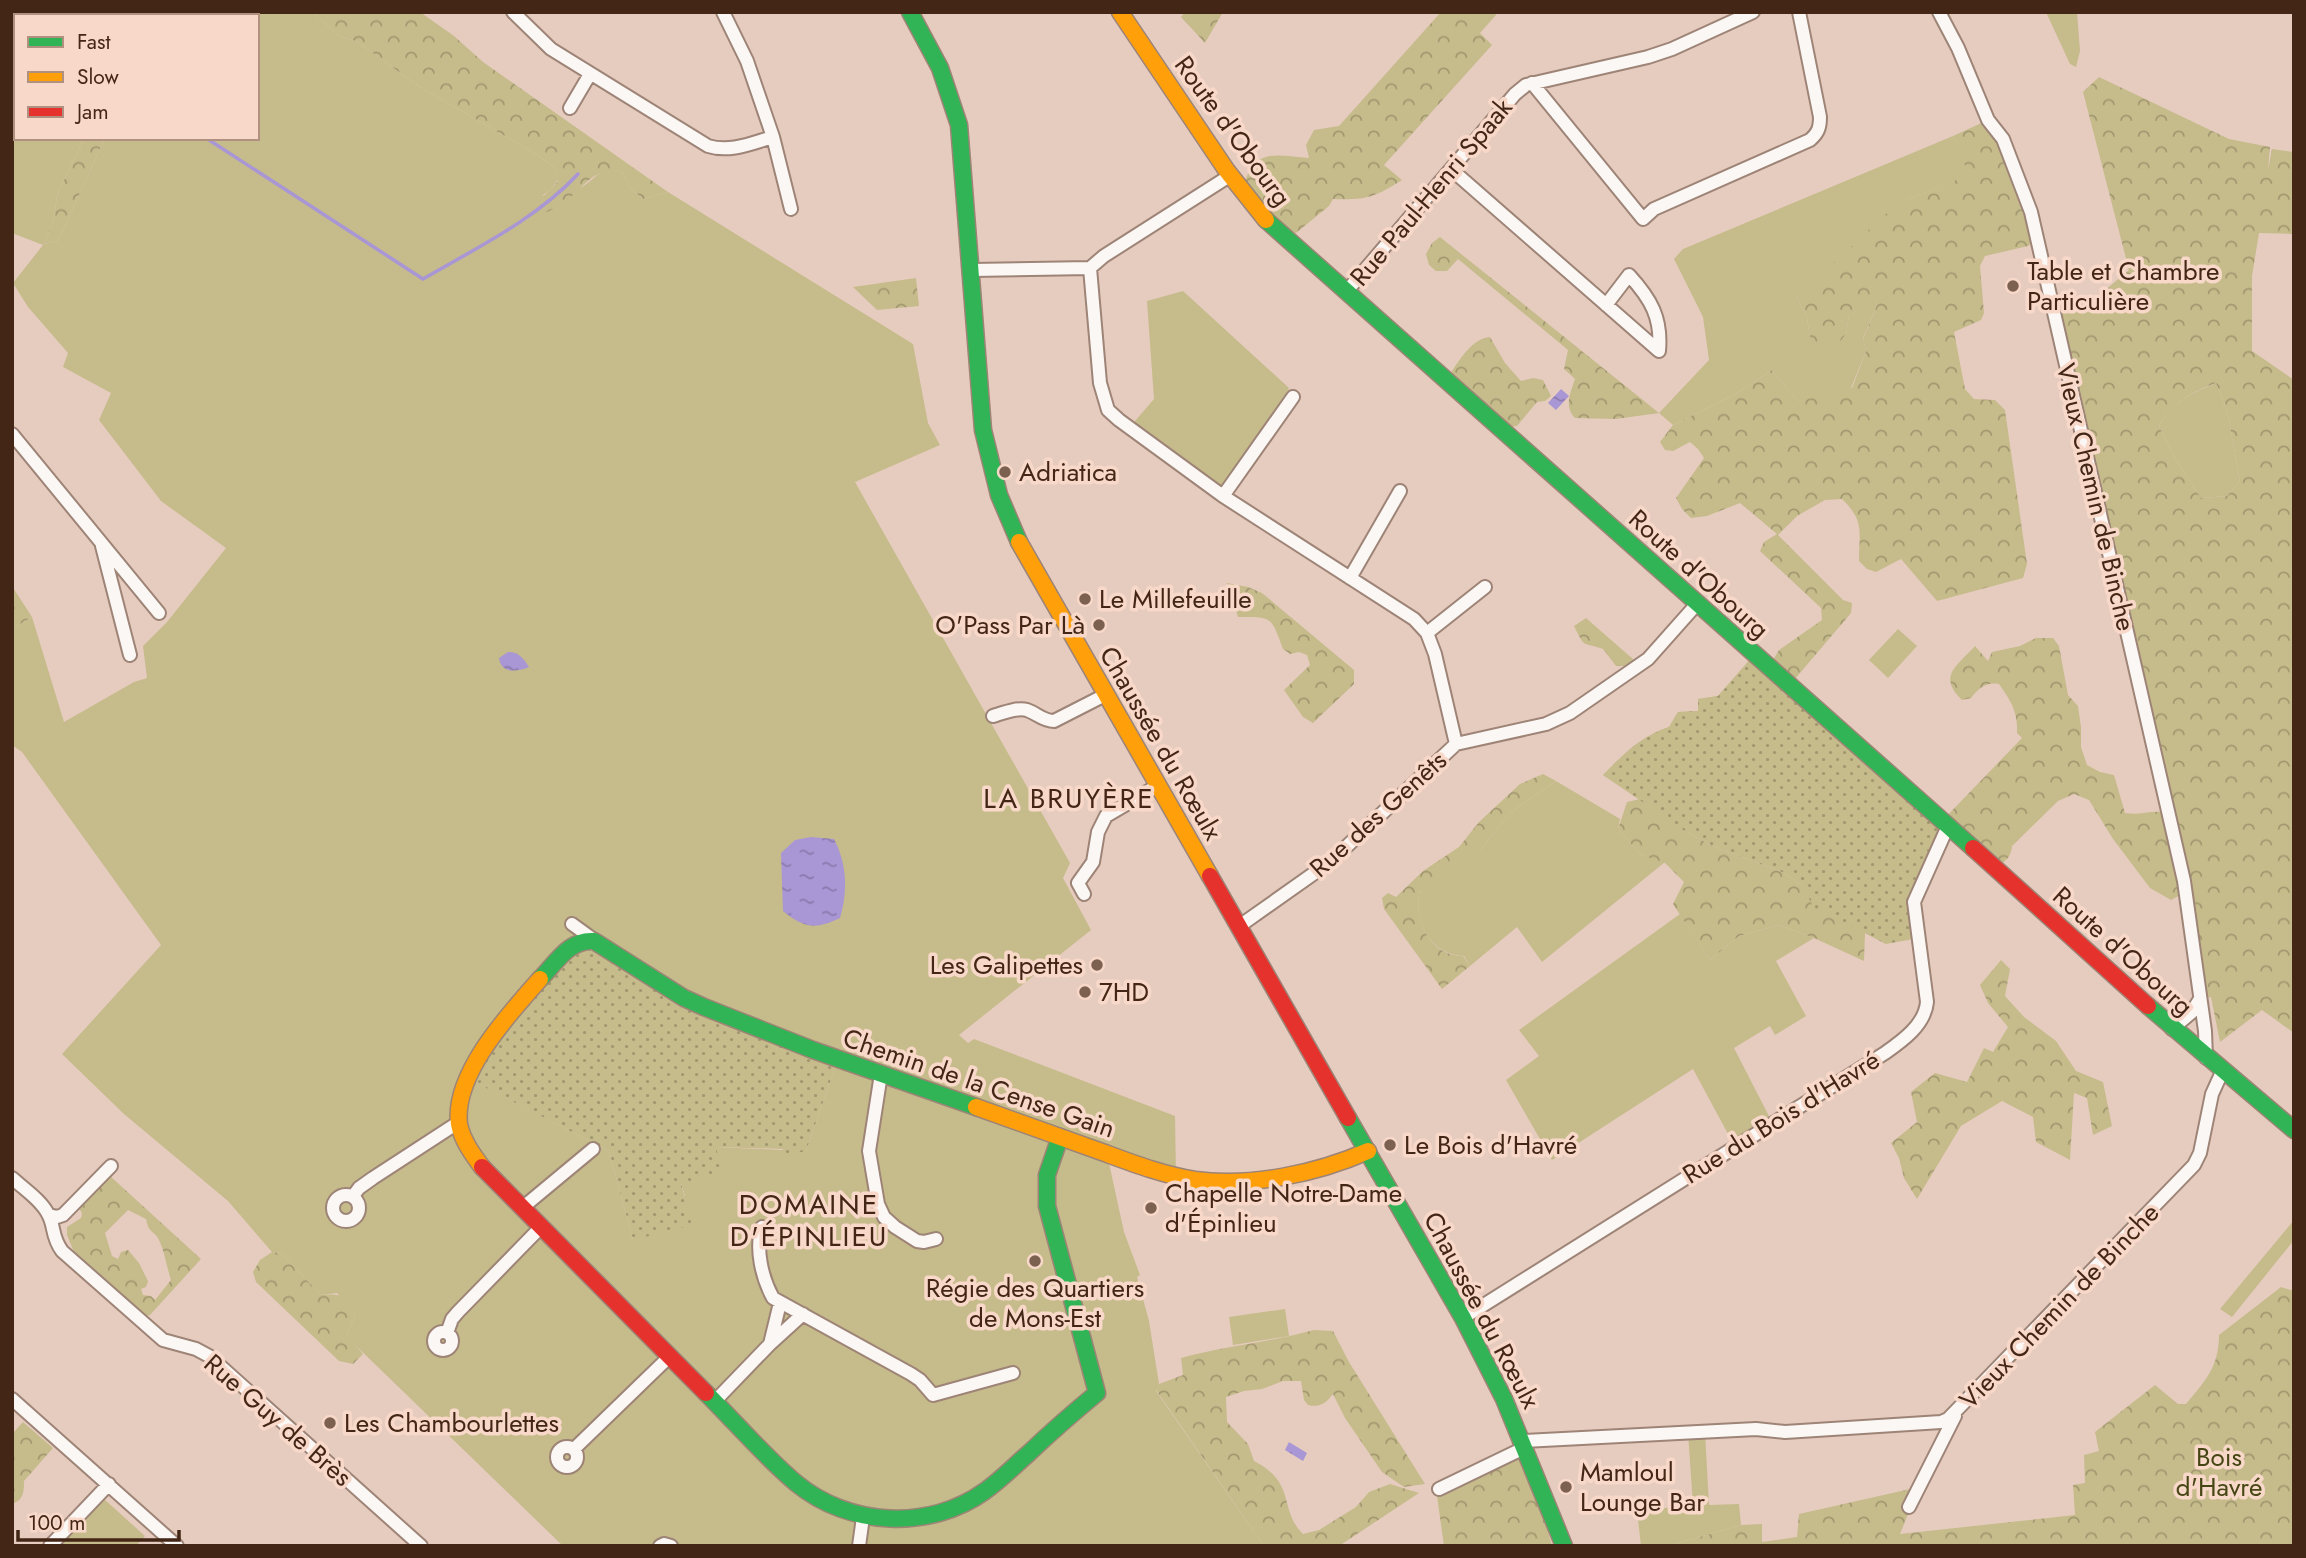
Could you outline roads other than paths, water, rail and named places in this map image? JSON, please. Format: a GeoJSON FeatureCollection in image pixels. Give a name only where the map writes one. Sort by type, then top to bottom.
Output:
{"type":"FeatureCollection","features":[{"type":"Feature","properties":{"kind":"main road","name":"Chaussée du Rœulx"},"geometry":{"type":"LineString","coordinates":[[910,12],[940,68],[959,125],[981,411],[993,480],[1014,535],[1463,1318],[1493,1376],[1523,1445],[1552,1546]]}},
{"type":"Feature","properties":{"kind":"main road","name":"Route d'Obourg"},"geometry":{"type":"LineString","coordinates":[[1120,12],[1231,175],[1271,226],[1948,826],[2172,1029],[2294,1130]]}},
{"type":"Feature","properties":{"kind":"main road"},"geometry":{"type":"LineString","coordinates":[[594,941],[583,940],[571,946],[509,1014],[467,1078],[461,1093],[459,1122],[464,1140],[487,1173],[540,1228],[797,1484],[825,1502],[863,1517],[890,1520],[943,1513],[994,1485],[1097,1393],[1047,1206],[1047,1175],[1059,1137]]}},
{"type":"Feature","properties":{"kind":"main road","name":"Chemin de la Cense Gain"},"geometry":{"type":"LineString","coordinates":[[594,941],[684,998],[704,1007],[881,1074],[1145,1167],[1187,1179],[1231,1181],[1304,1172],[1368,1151]]}},
{"type":"Feature","properties":{"kind":"main road","name":"Chaussée du Rœulx"},"geometry":{"type":"LineString","coordinates":[[1532,1472],[1564,1546]]}},
{"type":"Feature","properties":{"kind":"street"},"geometry":{"type":"LineString","coordinates":[[513,12],[551,49],[708,146],[729,149],[773,137]]}},
{"type":"Feature","properties":{"kind":"street"},"geometry":{"type":"LineString","coordinates":[[723,12],[747,61],[773,137],[791,209]]}},
{"type":"Feature","properties":{"kind":"street","name":"Rue Paul-Henri Spaak"},"geometry":{"type":"LineString","coordinates":[[1346,292],[1515,94],[1532,83],[1648,57],[1672,49],[1754,12]]}},
{"type":"Feature","properties":{"kind":"street"},"geometry":{"type":"LineString","coordinates":[[1532,83],[1643,219],[1654,209],[1810,140],[1815,135],[1820,126],[1820,117],[1799,12]]}},
{"type":"Feature","properties":{"kind":"street","name":"Vieux Chemin de Binche"},"geometry":{"type":"LineString","coordinates":[[1939,12],[1958,48],[1988,120],[2003,139],[2031,212],[2183,881],[2205,1031],[2206,1058]]}},
{"type":"Feature","properties":{"kind":"street"},"geometry":{"type":"LineString","coordinates":[[570,108],[590,74]]}},
{"type":"Feature","properties":{"kind":"street"},"geometry":{"type":"LineString","coordinates":[[1452,170],[1606,305],[1660,351],[1658,318],[1642,289],[1629,275],[1606,305]]}},
{"type":"Feature","properties":{"kind":"street"},"geometry":{"type":"LineString","coordinates":[[972,270],[1090,268],[1104,256],[1231,175]]}},
{"type":"Feature","properties":{"kind":"street"},"geometry":{"type":"LineString","coordinates":[[1090,268],[1100,383],[1108,410],[1223,496],[1414,619],[1427,633],[1435,654],[1456,744]]}},
{"type":"Feature","properties":{"kind":"street"},"geometry":{"type":"LineString","coordinates":[[1223,496],[1293,397]]}},
{"type":"Feature","properties":{"kind":"street"},"geometry":{"type":"LineString","coordinates":[[12,434],[159,613]]}},
{"type":"Feature","properties":{"kind":"street"},"geometry":{"type":"LineString","coordinates":[[1350,578],[1400,491]]}},
{"type":"Feature","properties":{"kind":"street"},"geometry":{"type":"LineString","coordinates":[[101,542],[131,655]]}},
{"type":"Feature","properties":{"kind":"street"},"geometry":{"type":"LineString","coordinates":[[1427,633],[1485,586]]}},
{"type":"Feature","properties":{"kind":"street","name":"Rue des Genêts"},"geometry":{"type":"LineString","coordinates":[[1238,927],[1330,862],[1456,744],[1546,724],[1570,713],[1648,659],[1696,605]]}},
{"type":"Feature","properties":{"kind":"street"},"geometry":{"type":"LineString","coordinates":[[993,716],[1027,710],[1046,721],[1054,721],[1105,695]]}},
{"type":"Feature","properties":{"kind":"street"},"geometry":{"type":"LineString","coordinates":[[1084,894],[1077,883],[1093,862],[1103,820],[1112,811],[1157,786]]}},
{"type":"Feature","properties":{"kind":"street","name":"Rue du Bois d'Havré"},"geometry":{"type":"LineString","coordinates":[[1463,1318],[1716,1156],[1885,1053],[1918,1025],[1927,1002],[1914,902],[1948,826]]}},
{"type":"Feature","properties":{"kind":"street","name":"Chemin de la Cense Gain"},"geometry":{"type":"LineString","coordinates":[[572,924],[594,941]]}},
{"type":"Feature","properties":{"kind":"street"},"geometry":{"type":"LineString","coordinates":[[2172,1029],[2191,1013],[2200,999]]}},
{"type":"Feature","properties":{"kind":"street","name":"Vieux Chemin de Binche"},"geometry":{"type":"LineString","coordinates":[[1523,1445],[1756,1429],[1785,1432],[1941,1422],[1957,1412],[2194,1165],[2200,1153],[2212,1094],[2222,1072]]}},
{"type":"Feature","properties":{"kind":"street"},"geometry":{"type":"LineString","coordinates":[[881,1074],[869,1151],[878,1204],[884,1217],[917,1241],[936,1240]]}},
{"type":"Feature","properties":{"kind":"street"},"geometry":{"type":"LineString","coordinates":[[353,1196],[373,1178],[459,1122]]}},
{"type":"Feature","properties":{"kind":"street"},"geometry":{"type":"LineString","coordinates":[[522,1208],[593,1149]]}},
{"type":"Feature","properties":{"kind":"street"},"geometry":{"type":"LineString","coordinates":[[49,1215],[63,1215],[111,1166]]}},
{"type":"Feature","properties":{"kind":"street","name":"Rue Guy de Brès"},"geometry":{"type":"LineString","coordinates":[[12,1178],[49,1215],[54,1239],[70,1258],[163,1340],[196,1349],[209,1356],[421,1546]]}},
{"type":"Feature","properties":{"kind":"street"},"geometry":{"type":"LineString","coordinates":[[762,1227],[758,1241],[768,1290],[773,1298],[911,1374],[933,1395],[942,1395],[1013,1373]]}},
{"type":"Feature","properties":{"kind":"street"},"geometry":{"type":"LineString","coordinates":[[447,1332],[457,1312],[540,1228]]}},
{"type":"Feature","properties":{"kind":"street"},"geometry":{"type":"LineString","coordinates":[[770,1344],[780,1303]]}},
{"type":"Feature","properties":{"kind":"street"},"geometry":{"type":"LineString","coordinates":[[715,1401],[799,1311]]}},
{"type":"Feature","properties":{"kind":"street"},"geometry":{"type":"LineString","coordinates":[[574,1449],[669,1357]]}},
{"type":"Feature","properties":{"kind":"street"},"geometry":{"type":"LineString","coordinates":[[12,1399],[177,1546]]}},
{"type":"Feature","properties":{"kind":"street"},"geometry":{"type":"LineString","coordinates":[[1909,1507],[1957,1412]]}},
{"type":"Feature","properties":{"kind":"street","name":"Chaussée du Rœulx"},"geometry":{"type":"LineString","coordinates":[[1439,1489],[1523,1445]]}},
{"type":"Feature","properties":{"kind":"street"},"geometry":{"type":"LineString","coordinates":[[50,1546],[109,1484]]}},
{"type":"Feature","properties":{"kind":"street"},"geometry":{"type":"LineString","coordinates":[[859,1546],[863,1517]]}},
{"type":"Feature","properties":{"kind":"street"},"geometry":{"type":"LineString","coordinates":[[660,1546],[671,1546]]}},
{"type":"Feature","properties":{"kind":"water"},"geometry":{"type":"Polygon","coordinates":[[[1561,389],[1569,396],[1556,410],[1548,403],[1561,389]]]}},
{"type":"Feature","properties":{"kind":"water"},"geometry":{"type":"Polygon","coordinates":[[[508,652],[520,656],[529,667],[515,671],[503,667],[499,658],[508,652]]]}},
{"type":"Feature","properties":{"kind":"water"},"geometry":{"type":"Polygon","coordinates":[[[811,837],[834,839],[842,858],[845,878],[840,918],[817,926],[797,921],[783,911],[781,853],[795,840],[811,837]]]}},
{"type":"Feature","properties":{"kind":"water"},"geometry":{"type":"Polygon","coordinates":[[[1289,1442],[1307,1453],[1303,1461],[1285,1450],[1289,1442]]]}},
{"type":"Feature","properties":{"kind":"waterway"},"geometry":{"type":"LineString","coordinates":[[209,140],[423,279],[524,219],[578,174]]}},
{"type":"Feature","properties":{"kind":"place","name":"Table et Chambre Particulière"},"geometry":{"type":"Point","coordinates":[2013,286]}},
{"type":"Feature","properties":{"kind":"place","name":"Adriatica"},"geometry":{"type":"Point","coordinates":[1005,472]}},
{"type":"Feature","properties":{"kind":"place","name":"Le Millefeuille"},"geometry":{"type":"Point","coordinates":[1085,599]}},
{"type":"Feature","properties":{"kind":"place","name":"O'Pass Par Là"},"geometry":{"type":"Point","coordinates":[1099,625]}},
{"type":"Feature","properties":{"kind":"place","name":"Les Galipettes"},"geometry":{"type":"Point","coordinates":[1097,965]}},
{"type":"Feature","properties":{"kind":"place","name":"7HD"},"geometry":{"type":"Point","coordinates":[1085,992]}},
{"type":"Feature","properties":{"kind":"place","name":"Le Bois d'Havré"},"geometry":{"type":"Point","coordinates":[1390,1145]}},
{"type":"Feature","properties":{"kind":"place","name":"Chapelle Notre-Dame d'Épinlieu"},"geometry":{"type":"Point","coordinates":[1151,1208]}},
{"type":"Feature","properties":{"kind":"place","name":"Régie des Quartiers de Mons-Est"},"geometry":{"type":"Point","coordinates":[1035,1261]}},
{"type":"Feature","properties":{"kind":"place","name":"Les Chambourlettes"},"geometry":{"type":"Point","coordinates":[330,1423]}},
{"type":"Feature","properties":{"kind":"place","name":"Mamloul Lounge Bar"},"geometry":{"type":"Point","coordinates":[1566,1487]}},
{"type":"Feature","properties":{"kind":"district","name":"LA BRUYÈRE"},"geometry":{"type":"Point","coordinates":[1069,798]}},
{"type":"Feature","properties":{"kind":"district","name":"DOMAINE D'ÉPINLIEU"},"geometry":{"type":"Point","coordinates":[809,1220]}},
{"type":"Feature","properties":{"kind":"park label","name":"Bois d'Havré"},"geometry":{"type":"Point","coordinates":[2219,1472]}}]}
